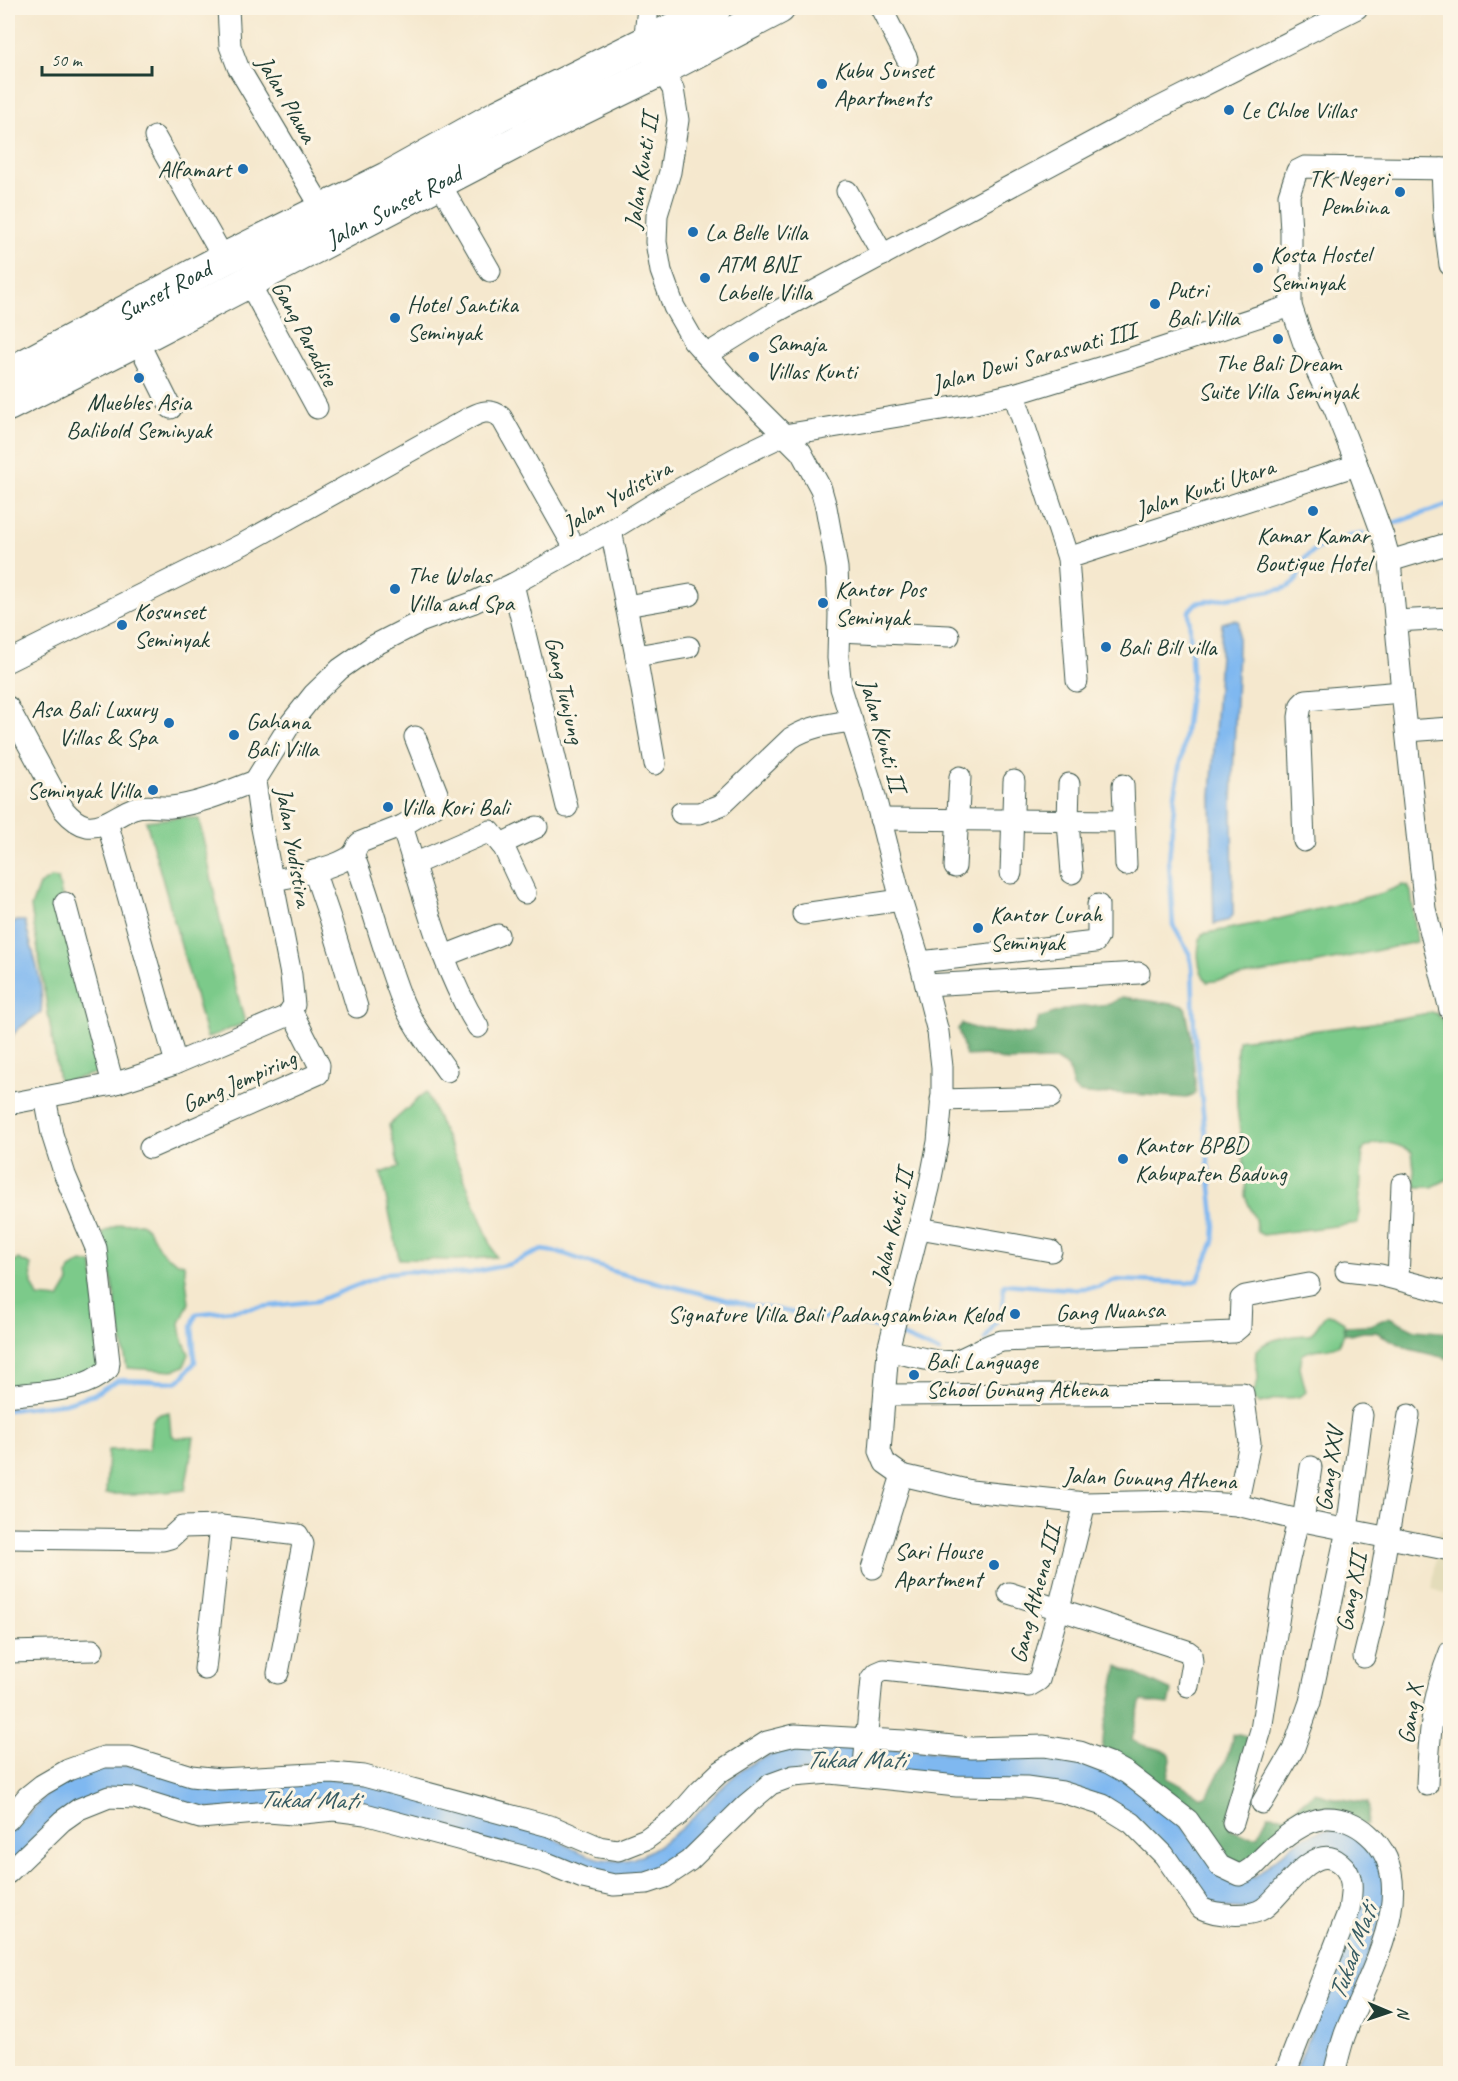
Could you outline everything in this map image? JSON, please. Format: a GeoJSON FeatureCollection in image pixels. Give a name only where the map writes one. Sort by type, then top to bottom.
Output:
{"type":"FeatureCollection","features":[{"type":"Feature","properties":{"kind":"highway","name":"Jalan Sunset Road"},"geometry":{"type":"LineString","coordinates":[[323,210],[387,178],[498,116],[715,8]]}},
{"type":"Feature","properties":{"kind":"highway","name":"Jalan Sunset Road"},"geometry":{"type":"LineString","coordinates":[[8,405],[779,8]]}},
{"type":"Feature","properties":{"kind":"highway","name":"Sunset Road"},"geometry":{"type":"LineString","coordinates":[[8,374],[323,210]]}},
{"type":"Feature","properties":{"kind":"street","name":"Jalan Plawa"},"geometry":{"type":"LineString","coordinates":[[228,8],[230,46],[238,67],[323,210]]}},
{"type":"Feature","properties":{"kind":"street"},"geometry":{"type":"LineString","coordinates":[[644,43],[648,8]]}},
{"type":"Feature","properties":{"kind":"street"},"geometry":{"type":"LineString","coordinates":[[881,8],[907,59]]}},
{"type":"Feature","properties":{"kind":"street"},"geometry":{"type":"LineString","coordinates":[[706,355],[748,327],[1119,128],[1357,8]]}},
{"type":"Feature","properties":{"kind":"street","name":"Jalan Kunti II"},"geometry":{"type":"LineString","coordinates":[[644,43],[673,89],[678,120],[670,172],[657,215],[656,242],[661,271],[674,307],[693,340],[808,462],[821,489],[837,568],[841,688],[880,819],[938,1032],[942,1068],[938,1142],[888,1350],[880,1451],[885,1463]]}},
{"type":"Feature","properties":{"kind":"street"},"geometry":{"type":"LineString","coordinates":[[155,137],[224,260]]}},
{"type":"Feature","properties":{"kind":"street"},"geometry":{"type":"LineString","coordinates":[[1450,265],[1444,216],[1446,169],[1305,166],[1297,171],[1288,206],[1291,232],[1290,306],[1304,344],[1335,410],[1357,465],[1390,561],[1425,909],[1450,1010]]}},
{"type":"Feature","properties":{"kind":"street"},"geometry":{"type":"LineString","coordinates":[[439,182],[490,271]]}},
{"type":"Feature","properties":{"kind":"street"},"geometry":{"type":"LineString","coordinates":[[847,191],[883,255]]}},
{"type":"Feature","properties":{"kind":"street","name":"Gang Paradise"},"geometry":{"type":"LineString","coordinates":[[248,281],[317,408]]}},
{"type":"Feature","properties":{"kind":"street","name":"Jalan Dewi Saraswati III"},"geometry":{"type":"LineString","coordinates":[[784,435],[966,405],[1014,394],[1136,357],[1290,306]]}},
{"type":"Feature","properties":{"kind":"street"},"geometry":{"type":"LineString","coordinates":[[137,340],[171,408]]}},
{"type":"Feature","properties":{"kind":"street"},"geometry":{"type":"LineString","coordinates":[[1014,394],[1068,558],[1077,681]]}},
{"type":"Feature","properties":{"kind":"street"},"geometry":{"type":"LineString","coordinates":[[8,661],[243,544],[485,411],[495,412],[501,417],[576,550]]}},
{"type":"Feature","properties":{"kind":"street","name":"Jalan Yudistira"},"geometry":{"type":"LineString","coordinates":[[291,1010],[294,998],[291,975],[255,781],[291,723],[314,694],[340,669],[373,646],[420,622],[472,603],[513,584],[611,530],[665,497],[784,435]]}},
{"type":"Feature","properties":{"kind":"street","name":"Jalan Kunti Utara"},"geometry":{"type":"LineString","coordinates":[[1068,558],[1357,465]]}},
{"type":"Feature","properties":{"kind":"street"},"geometry":{"type":"LineString","coordinates":[[611,530],[636,656],[654,764]]}},
{"type":"Feature","properties":{"kind":"street"},"geometry":{"type":"LineString","coordinates":[[1390,561],[1450,543]]}},
{"type":"Feature","properties":{"kind":"street","name":"Gang Tunjung"},"geometry":{"type":"LineString","coordinates":[[513,584],[567,807]]}},
{"type":"Feature","properties":{"kind":"street"},"geometry":{"type":"LineString","coordinates":[[626,606],[690,595]]}},
{"type":"Feature","properties":{"kind":"street"},"geometry":{"type":"LineString","coordinates":[[1396,621],[1450,618]]}},
{"type":"Feature","properties":{"kind":"street"},"geometry":{"type":"LineString","coordinates":[[839,631],[949,636]]}},
{"type":"Feature","properties":{"kind":"street"},"geometry":{"type":"LineString","coordinates":[[636,656],[689,647]]}},
{"type":"Feature","properties":{"kind":"street"},"geometry":{"type":"LineString","coordinates":[[1304,841],[1299,717],[1301,705],[1306,700],[1402,692]]}},
{"type":"Feature","properties":{"kind":"street"},"geometry":{"type":"LineString","coordinates":[[8,707],[64,810],[76,822],[85,825],[107,822],[135,808],[182,805],[255,781]]}},
{"type":"Feature","properties":{"kind":"street"},"geometry":{"type":"LineString","coordinates":[[681,813],[700,813],[721,805],[791,738],[802,731],[852,721]]}},
{"type":"Feature","properties":{"kind":"street"},"geometry":{"type":"LineString","coordinates":[[1407,730],[1450,728]]}},
{"type":"Feature","properties":{"kind":"street"},"geometry":{"type":"LineString","coordinates":[[274,880],[314,871],[353,854],[361,842],[402,826],[435,806],[438,802],[437,793],[415,737]]}},
{"type":"Feature","properties":{"kind":"street"},"geometry":{"type":"LineString","coordinates":[[955,867],[960,777]]}},
{"type":"Feature","properties":{"kind":"street"},"geometry":{"type":"LineString","coordinates":[[1011,873],[1014,781]]}},
{"type":"Feature","properties":{"kind":"street"},"geometry":{"type":"LineString","coordinates":[[1069,784],[1068,820],[1072,873]]}},
{"type":"Feature","properties":{"kind":"street"},"geometry":{"type":"LineString","coordinates":[[1122,785],[1126,865]]}},
{"type":"Feature","properties":{"kind":"street"},"geometry":{"type":"LineString","coordinates":[[880,819],[1123,821]]}},
{"type":"Feature","properties":{"kind":"street"},"geometry":{"type":"LineString","coordinates":[[107,822],[176,1063]]}},
{"type":"Feature","properties":{"kind":"street"},"geometry":{"type":"LineString","coordinates":[[402,826],[444,956],[462,1002],[478,1027]]}},
{"type":"Feature","properties":{"kind":"street"},"geometry":{"type":"LineString","coordinates":[[501,844],[537,827]]}},
{"type":"Feature","properties":{"kind":"street"},"geometry":{"type":"LineString","coordinates":[[414,864],[490,831],[501,844],[525,893]]}},
{"type":"Feature","properties":{"kind":"street"},"geometry":{"type":"LineString","coordinates":[[353,854],[368,891],[403,1001],[418,1030],[447,1071]]}},
{"type":"Feature","properties":{"kind":"street"},"geometry":{"type":"LineString","coordinates":[[314,871],[357,1007]]}},
{"type":"Feature","properties":{"kind":"street"},"geometry":{"type":"LineString","coordinates":[[803,914],[901,900]]}},
{"type":"Feature","properties":{"kind":"street"},"geometry":{"type":"LineString","coordinates":[[65,903],[112,1084]]}},
{"type":"Feature","properties":{"kind":"street"},"geometry":{"type":"LineString","coordinates":[[920,962],[1095,942],[1098,937],[1098,905]]}},
{"type":"Feature","properties":{"kind":"street"},"geometry":{"type":"LineString","coordinates":[[444,956],[498,935]]}},
{"type":"Feature","properties":{"kind":"street"},"geometry":{"type":"LineString","coordinates":[[926,985],[1139,973]]}},
{"type":"Feature","properties":{"kind":"street"},"geometry":{"type":"LineString","coordinates":[[8,1104],[112,1084],[176,1063],[280,1020],[291,1010]]}},
{"type":"Feature","properties":{"kind":"street","name":"Gang Jempiring"},"geometry":{"type":"LineString","coordinates":[[150,1148],[318,1074],[319,1065],[291,1010]]}},
{"type":"Feature","properties":{"kind":"street"},"geometry":{"type":"LineString","coordinates":[[8,1396],[83,1385],[102,1376],[108,1370],[96,1248],[65,1174],[52,1134],[45,1098]]}},
{"type":"Feature","properties":{"kind":"street"},"geometry":{"type":"LineString","coordinates":[[941,1100],[1051,1098]]}},
{"type":"Feature","properties":{"kind":"street"},"geometry":{"type":"LineString","coordinates":[[1398,1279],[1402,1184]]}},
{"type":"Feature","properties":{"kind":"street"},"geometry":{"type":"LineString","coordinates":[[919,1228],[1051,1251]]}},
{"type":"Feature","properties":{"kind":"street"},"geometry":{"type":"LineString","coordinates":[[1346,1271],[1398,1279],[1450,1293]]}},
{"type":"Feature","properties":{"kind":"street","name":"Gang Nuansa"},"geometry":{"type":"LineString","coordinates":[[888,1350],[935,1360],[956,1361],[1002,1341],[1234,1332],[1239,1327],[1241,1299],[1245,1296],[1309,1284]]}},
{"type":"Feature","properties":{"kind":"street"},"geometry":{"type":"LineString","coordinates":[[885,1395],[1243,1393],[1250,1443],[1237,1505]]}},
{"type":"Feature","properties":{"kind":"street","name":"Gang XXV"},"geometry":{"type":"LineString","coordinates":[[1262,1803],[1293,1750],[1310,1702],[1347,1530],[1362,1415]]}},
{"type":"Feature","properties":{"kind":"street","name":"Gang XII"},"geometry":{"type":"LineString","coordinates":[[1364,1657],[1374,1616],[1409,1415]]}},
{"type":"Feature","properties":{"kind":"street","name":"Jalan Gunung Athena"},"geometry":{"type":"LineString","coordinates":[[885,1463],[902,1475],[971,1491],[1085,1503],[1179,1501],[1237,1505],[1301,1521],[1450,1550]]}},
{"type":"Feature","properties":{"kind":"street"},"geometry":{"type":"LineString","coordinates":[[1233,1822],[1261,1730],[1285,1577],[1301,1521],[1311,1467]]}},
{"type":"Feature","properties":{"kind":"street"},"geometry":{"type":"LineString","coordinates":[[873,1568],[902,1475]]}},
{"type":"Feature","properties":{"kind":"street","name":"Gang Athena III"},"geometry":{"type":"LineString","coordinates":[[866,1742],[872,1679],[884,1670],[1029,1686],[1035,1684],[1041,1676],[1085,1503]]}},
{"type":"Feature","properties":{"kind":"street"},"geometry":{"type":"LineString","coordinates":[[8,1538],[163,1540],[170,1538],[182,1527],[221,1526],[297,1535],[303,1544],[278,1673]]}},
{"type":"Feature","properties":{"kind":"street"},"geometry":{"type":"LineString","coordinates":[[205,1669],[221,1526]]}},
{"type":"Feature","properties":{"kind":"street"},"geometry":{"type":"LineString","coordinates":[[1009,1593],[1191,1654],[1188,1686]]}},
{"type":"Feature","properties":{"kind":"street"},"geometry":{"type":"LineString","coordinates":[[8,1652],[93,1650]]}},
{"type":"Feature","properties":{"kind":"street","name":"Gang X"},"geometry":{"type":"LineString","coordinates":[[1427,1785],[1432,1715],[1437,1690],[1450,1652]]}},
{"type":"Feature","properties":{"kind":"street"},"geometry":{"type":"LineString","coordinates":[[8,1820],[27,1797],[68,1770],[104,1757],[130,1757],[191,1776],[220,1779],[332,1773],[364,1776],[553,1827],[599,1847],[618,1850],[646,1839],[679,1815],[720,1772],[767,1742],[795,1735],[866,1742],[904,1741],[972,1748],[1044,1746],[1080,1752],[1127,1773],[1188,1820],[1220,1866],[1239,1875],[1254,1868],[1281,1840],[1303,1825],[1327,1818],[1354,1824],[1364,1830],[1379,1845],[1392,1869],[1391,1912],[1377,1958],[1346,2032],[1335,2073]]}},
{"type":"Feature","properties":{"kind":"street"},"geometry":{"type":"LineString","coordinates":[[863,1775],[866,1742]]}},
{"type":"Feature","properties":{"kind":"street"},"geometry":{"type":"LineString","coordinates":[[8,1873],[62,1821],[79,1809],[109,1797],[135,1798],[200,1818],[268,1812],[293,1814],[334,1810],[365,1814],[544,1862],[582,1878],[614,1885],[647,1883],[665,1877],[689,1861],[747,1804],[771,1784],[793,1776],[830,1773],[957,1786],[1026,1787],[1062,1792],[1103,1805],[1132,1823],[1175,1868],[1201,1908],[1210,1913],[1245,1914],[1263,1909],[1286,1884],[1319,1858],[1326,1857],[1340,1863],[1351,1877],[1349,1910],[1285,2073]]}},
{"type":"Feature","properties":{"kind":"shaded area"},"geometry":{"type":"Polygon","coordinates":[[[1440,1530],[1450,1532],[1450,1595],[1432,1589],[1440,1530]]]}},
{"type":"Feature","properties":{"kind":"green space"},"geometry":{"type":"Polygon","coordinates":[[[184,817],[199,819],[228,958],[245,1023],[207,1038],[146,821],[184,817]]]}},
{"type":"Feature","properties":{"kind":"green space"},"geometry":{"type":"Polygon","coordinates":[[[51,878],[58,879],[101,1072],[67,1081],[59,1081],[31,907],[39,885],[51,878]]]}},
{"type":"Feature","properties":{"kind":"green space"},"geometry":{"type":"Polygon","coordinates":[[[1402,885],[1408,886],[1411,892],[1417,942],[1314,964],[1207,982],[1201,971],[1198,959],[1202,934],[1270,921],[1383,893],[1402,885]]]}},
{"type":"Feature","properties":{"kind":"green space"},"geometry":{"type":"Polygon","coordinates":[[[1122,997],[1185,1006],[1191,1035],[1196,1093],[1187,1098],[1078,1093],[1073,1087],[1068,1067],[1056,1060],[1006,1061],[986,1055],[966,1056],[958,1029],[962,1024],[982,1031],[1029,1035],[1035,1031],[1039,1018],[1070,1008],[1110,1004],[1122,997]]]}},
{"type":"Feature","properties":{"kind":"green space"},"geometry":{"type":"Polygon","coordinates":[[[1436,1013],[1443,1020],[1445,1048],[1450,1070],[1450,1178],[1432,1187],[1416,1187],[1412,1152],[1394,1144],[1375,1144],[1363,1149],[1358,1223],[1263,1235],[1257,1232],[1255,1219],[1245,1196],[1246,1181],[1237,1107],[1238,1040],[1366,1024],[1436,1013]]]}},
{"type":"Feature","properties":{"kind":"green space"},"geometry":{"type":"Polygon","coordinates":[[[426,1092],[496,1257],[457,1260],[399,1259],[381,1173],[399,1167],[389,1125],[426,1092]]]}},
{"type":"Feature","properties":{"kind":"green space"},"geometry":{"type":"Polygon","coordinates":[[[141,1223],[152,1234],[165,1255],[184,1264],[189,1303],[180,1323],[182,1337],[189,1354],[184,1366],[173,1371],[127,1368],[102,1233],[120,1224],[141,1223]]]}},
{"type":"Feature","properties":{"kind":"green space"},"geometry":{"type":"Polygon","coordinates":[[[18,1259],[31,1265],[32,1284],[38,1297],[59,1299],[69,1282],[70,1269],[82,1262],[93,1264],[99,1370],[8,1388],[8,1265],[18,1259]]]}},
{"type":"Feature","properties":{"kind":"green space"},"geometry":{"type":"Polygon","coordinates":[[[1326,1315],[1333,1315],[1344,1322],[1344,1333],[1340,1344],[1302,1355],[1300,1368],[1306,1392],[1297,1397],[1260,1403],[1254,1400],[1252,1394],[1258,1379],[1256,1354],[1260,1348],[1275,1340],[1309,1335],[1326,1315]]]}},
{"type":"Feature","properties":{"kind":"green space"},"geometry":{"type":"Polygon","coordinates":[[[1389,1317],[1415,1330],[1450,1333],[1450,1359],[1409,1349],[1376,1332],[1350,1335],[1344,1333],[1345,1326],[1371,1325],[1389,1317]]]}},
{"type":"Feature","properties":{"kind":"green space"},"geometry":{"type":"Polygon","coordinates":[[[169,1412],[171,1434],[176,1438],[194,1437],[185,1490],[106,1494],[108,1450],[149,1449],[152,1421],[156,1415],[169,1412]]]}},
{"type":"Feature","properties":{"kind":"green space"},"geometry":{"type":"Polygon","coordinates":[[[1118,1666],[1172,1691],[1169,1704],[1142,1701],[1140,1703],[1132,1740],[1170,1754],[1167,1778],[1202,1797],[1208,1795],[1228,1755],[1233,1735],[1246,1736],[1250,1751],[1231,1830],[1244,1835],[1257,1836],[1268,1815],[1286,1816],[1314,1792],[1328,1797],[1368,1803],[1367,1825],[1328,1815],[1246,1866],[1225,1861],[1102,1751],[1104,1730],[1118,1666]]]}},
{"type":"Feature","properties":{"kind":"water"},"geometry":{"type":"Polygon","coordinates":[[[1239,621],[1232,803],[1233,915],[1229,920],[1214,924],[1211,797],[1222,623],[1239,621]]]}},
{"type":"Feature","properties":{"kind":"water"},"geometry":{"type":"Polygon","coordinates":[[[17,921],[25,921],[39,978],[42,1001],[41,1012],[13,1035],[8,1052],[8,926],[17,921]]]}},
{"type":"Feature","properties":{"kind":"water","name":"Tukad Mati"},"geometry":{"type":"Polygon","coordinates":[[[800,1744],[1071,1760],[1114,1774],[1160,1802],[1203,1851],[1254,1878],[1293,1844],[1324,1830],[1345,1829],[1374,1844],[1392,1886],[1328,2073],[1294,2074],[1341,1960],[1357,1911],[1337,1852],[1250,1909],[1217,1907],[1199,1893],[1106,1803],[801,1771],[691,1855],[626,1883],[398,1819],[227,1811],[103,1794],[8,1870],[8,1835],[60,1781],[115,1765],[351,1780],[547,1832],[574,1849],[595,1857],[606,1860],[627,1860],[650,1850],[674,1834],[727,1782],[749,1765],[800,1744]]]}},
{"type":"Feature","properties":{"kind":"waterway"},"geometry":{"type":"LineString","coordinates":[[1391,524],[1450,504]]}},
{"type":"Feature","properties":{"kind":"waterway"},"geometry":{"type":"LineString","coordinates":[[985,1339],[1002,1313],[1004,1284],[1071,1289],[1098,1287],[1115,1280],[1188,1283],[1198,1280],[1214,1241],[1215,1226],[1194,1026],[1192,968],[1190,955],[1173,925],[1169,860],[1175,795],[1192,677],[1189,611],[1196,603],[1290,586],[1297,579],[1302,562],[1312,552],[1333,541],[1363,533]]}},
{"type":"Feature","properties":{"kind":"waterway"},"geometry":{"type":"LineString","coordinates":[[8,1410],[66,1403],[94,1394],[118,1380],[176,1382],[195,1362],[192,1326],[196,1314],[317,1301],[388,1273],[408,1271],[470,1273],[510,1264],[542,1250],[562,1253],[615,1272],[740,1303],[823,1318],[842,1319],[886,1330]]}},
{"type":"Feature","properties":{"kind":"waterway"},"geometry":{"type":"LineString","coordinates":[[897,1334],[939,1352]]}},
{"type":"Feature","properties":{"kind":"place","name":"Kubu Sunset Apartments"},"geometry":{"type":"Point","coordinates":[822,84]}},
{"type":"Feature","properties":{"kind":"place","name":"Le Chloe Villas"},"geometry":{"type":"Point","coordinates":[1229,110]}},
{"type":"Feature","properties":{"kind":"place","name":"Alfamart"},"geometry":{"type":"Point","coordinates":[243,169]}},
{"type":"Feature","properties":{"kind":"place","name":"TK Negeri Pembina"},"geometry":{"type":"Point","coordinates":[1400,192]}},
{"type":"Feature","properties":{"kind":"place","name":"La Belle Villa"},"geometry":{"type":"Point","coordinates":[693,232]}},
{"type":"Feature","properties":{"kind":"place","name":"Kosta Hostel Seminyak"},"geometry":{"type":"Point","coordinates":[1258,268]}},
{"type":"Feature","properties":{"kind":"place","name":"ATM BNI Labelle Villa"},"geometry":{"type":"Point","coordinates":[705,278]}},
{"type":"Feature","properties":{"kind":"place","name":"Putri Bali Villa"},"geometry":{"type":"Point","coordinates":[1155,304]}},
{"type":"Feature","properties":{"kind":"place","name":"Hotel Santika Seminyak"},"geometry":{"type":"Point","coordinates":[395,318]}},
{"type":"Feature","properties":{"kind":"place","name":"The Bali Dream Suite Villa Seminyak"},"geometry":{"type":"Point","coordinates":[1278,339]}},
{"type":"Feature","properties":{"kind":"place","name":"Samaja Villas Kunti"},"geometry":{"type":"Point","coordinates":[754,357]}},
{"type":"Feature","properties":{"kind":"place","name":"Muebles Asia Balibold Seminyak"},"geometry":{"type":"Point","coordinates":[139,378]}},
{"type":"Feature","properties":{"kind":"place","name":"Kamar Kamar Boutique Hotel"},"geometry":{"type":"Point","coordinates":[1313,511]}},
{"type":"Feature","properties":{"kind":"place","name":"The Wolas Villa and Spa"},"geometry":{"type":"Point","coordinates":[395,589]}},
{"type":"Feature","properties":{"kind":"place","name":"Kantor Pos Seminyak"},"geometry":{"type":"Point","coordinates":[823,603]}},
{"type":"Feature","properties":{"kind":"place","name":"Kosunset Seminyak"},"geometry":{"type":"Point","coordinates":[122,625]}},
{"type":"Feature","properties":{"kind":"place","name":"Bali Bill villa"},"geometry":{"type":"Point","coordinates":[1106,647]}},
{"type":"Feature","properties":{"kind":"place","name":"Asa Bali Luxury Villas & Spa"},"geometry":{"type":"Point","coordinates":[169,723]}},
{"type":"Feature","properties":{"kind":"place","name":"Gahana Bali Villa"},"geometry":{"type":"Point","coordinates":[234,735]}},
{"type":"Feature","properties":{"kind":"place","name":"Seminyak Villa"},"geometry":{"type":"Point","coordinates":[153,790]}},
{"type":"Feature","properties":{"kind":"place","name":"Villa Kori Bali"},"geometry":{"type":"Point","coordinates":[388,807]}},
{"type":"Feature","properties":{"kind":"place","name":"Kantor Lurah Seminyak"},"geometry":{"type":"Point","coordinates":[978,928]}},
{"type":"Feature","properties":{"kind":"place","name":"Kantor BPBD Kabupaten Badung"},"geometry":{"type":"Point","coordinates":[1123,1159]}},
{"type":"Feature","properties":{"kind":"place","name":"Signature Villa Bali Padangsambian Kelod"},"geometry":{"type":"Point","coordinates":[1015,1314]}},
{"type":"Feature","properties":{"kind":"place","name":"Bali Language School Gunung Athena"},"geometry":{"type":"Point","coordinates":[914,1375]}},
{"type":"Feature","properties":{"kind":"place","name":"Sari House Apartment"},"geometry":{"type":"Point","coordinates":[994,1565]}}]}
